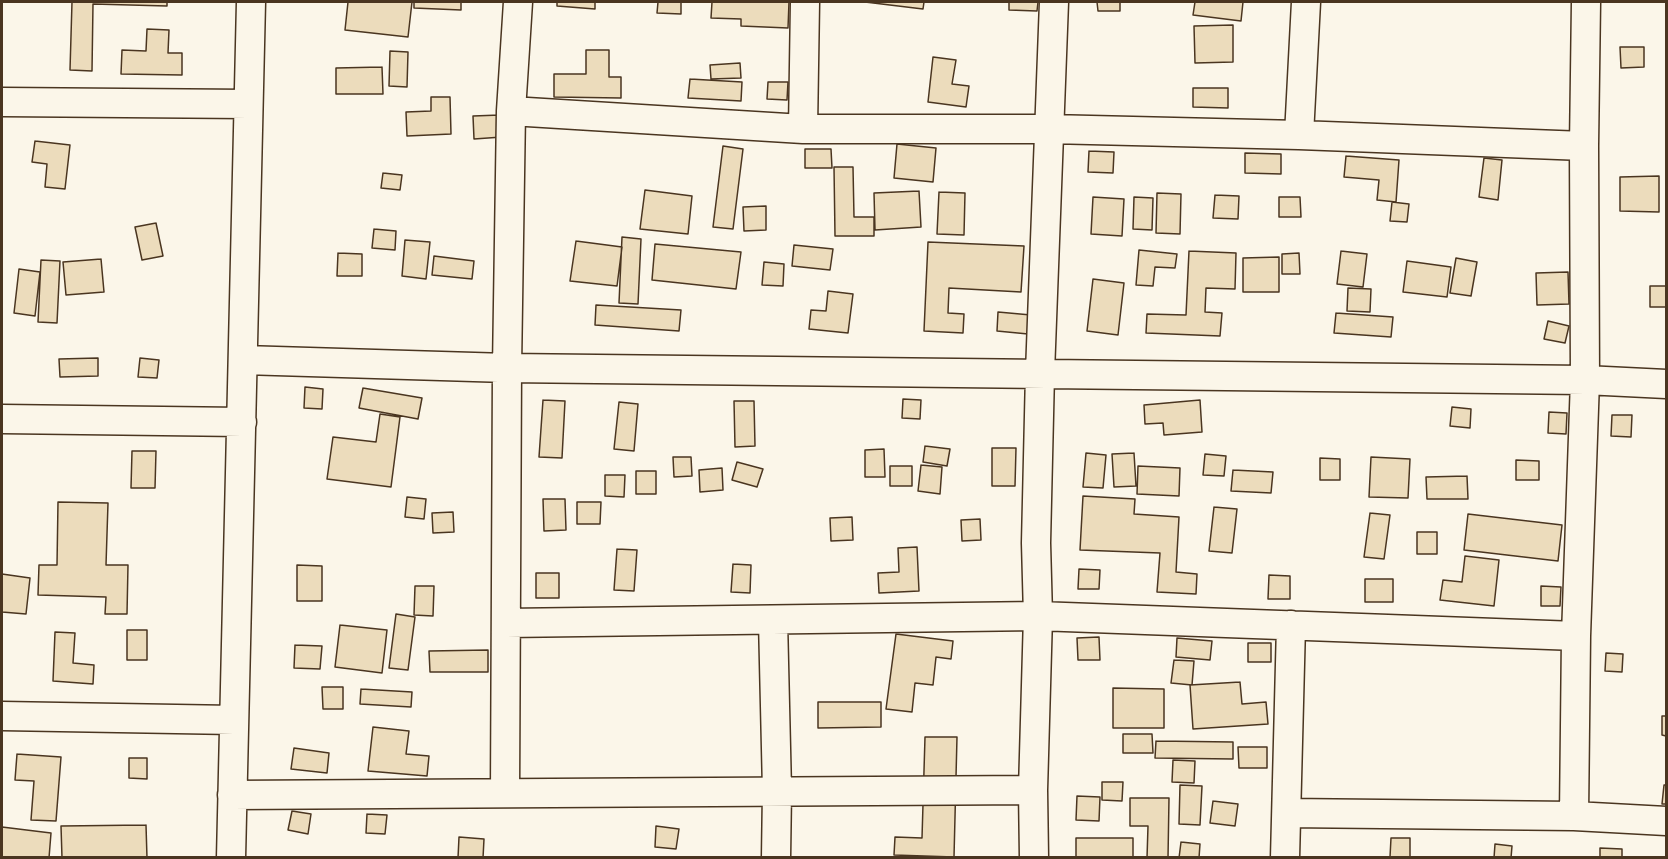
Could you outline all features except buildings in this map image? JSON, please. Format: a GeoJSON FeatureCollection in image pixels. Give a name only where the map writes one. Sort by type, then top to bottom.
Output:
{"type":"FeatureCollection","features":[{"type":"Feature","properties":{"kind":"street"},"geometry":{"type":"LineString","coordinates":[[231,858],[250,2]]}},
{"type":"Feature","properties":{"kind":"street"},"geometry":{"type":"LineString","coordinates":[[505,793],[511,111],[518,2]]}},
{"type":"Feature","properties":{"kind":"street"},"geometry":{"type":"LineString","coordinates":[[803,129],[805,2]]}},
{"type":"Feature","properties":{"kind":"street"},"geometry":{"type":"LineString","coordinates":[[1034,858],[1033,790],[1038,616],[1036,543],[1054,2]]}},
{"type":"Feature","properties":{"kind":"street"},"geometry":{"type":"LineString","coordinates":[[1299,135],[1306,2]]}},
{"type":"Feature","properties":{"kind":"street"},"geometry":{"type":"LineString","coordinates":[[1575,816],[1576,636],[1585,380],[1586,2]]}},
{"type":"Feature","properties":{"kind":"street"},"geometry":{"type":"LineString","coordinates":[[2,102],[248,104]]}},
{"type":"Feature","properties":{"kind":"street"},"geometry":{"type":"LineString","coordinates":[[511,111],[803,129],[1049,129],[1299,135],[1584,146]]}},
{"type":"Feature","properties":{"kind":"street"},"geometry":{"type":"LineString","coordinates":[[243,360],[507,368],[1585,380],[1666,384]]}},
{"type":"Feature","properties":{"kind":"street"},"geometry":{"type":"LineString","coordinates":[[2,419],[242,422]]}},
{"type":"Feature","properties":{"kind":"street"},"geometry":{"type":"LineString","coordinates":[[506,623],[1038,616],[1576,636]]}},
{"type":"Feature","properties":{"kind":"street"},"geometry":{"type":"LineString","coordinates":[[772,620],[777,791],[776,858]]}},
{"type":"Feature","properties":{"kind":"street"},"geometry":{"type":"LineString","coordinates":[[1285,858],[1291,625]]}},
{"type":"Feature","properties":{"kind":"street"},"geometry":{"type":"LineString","coordinates":[[2,716],[234,720]]}},
{"type":"Feature","properties":{"kind":"street"},"geometry":{"type":"LineString","coordinates":[[232,795],[1033,790]]}},
{"type":"Feature","properties":{"kind":"street"},"geometry":{"type":"LineString","coordinates":[[1287,813],[1575,816],[1666,821]]}}]}
